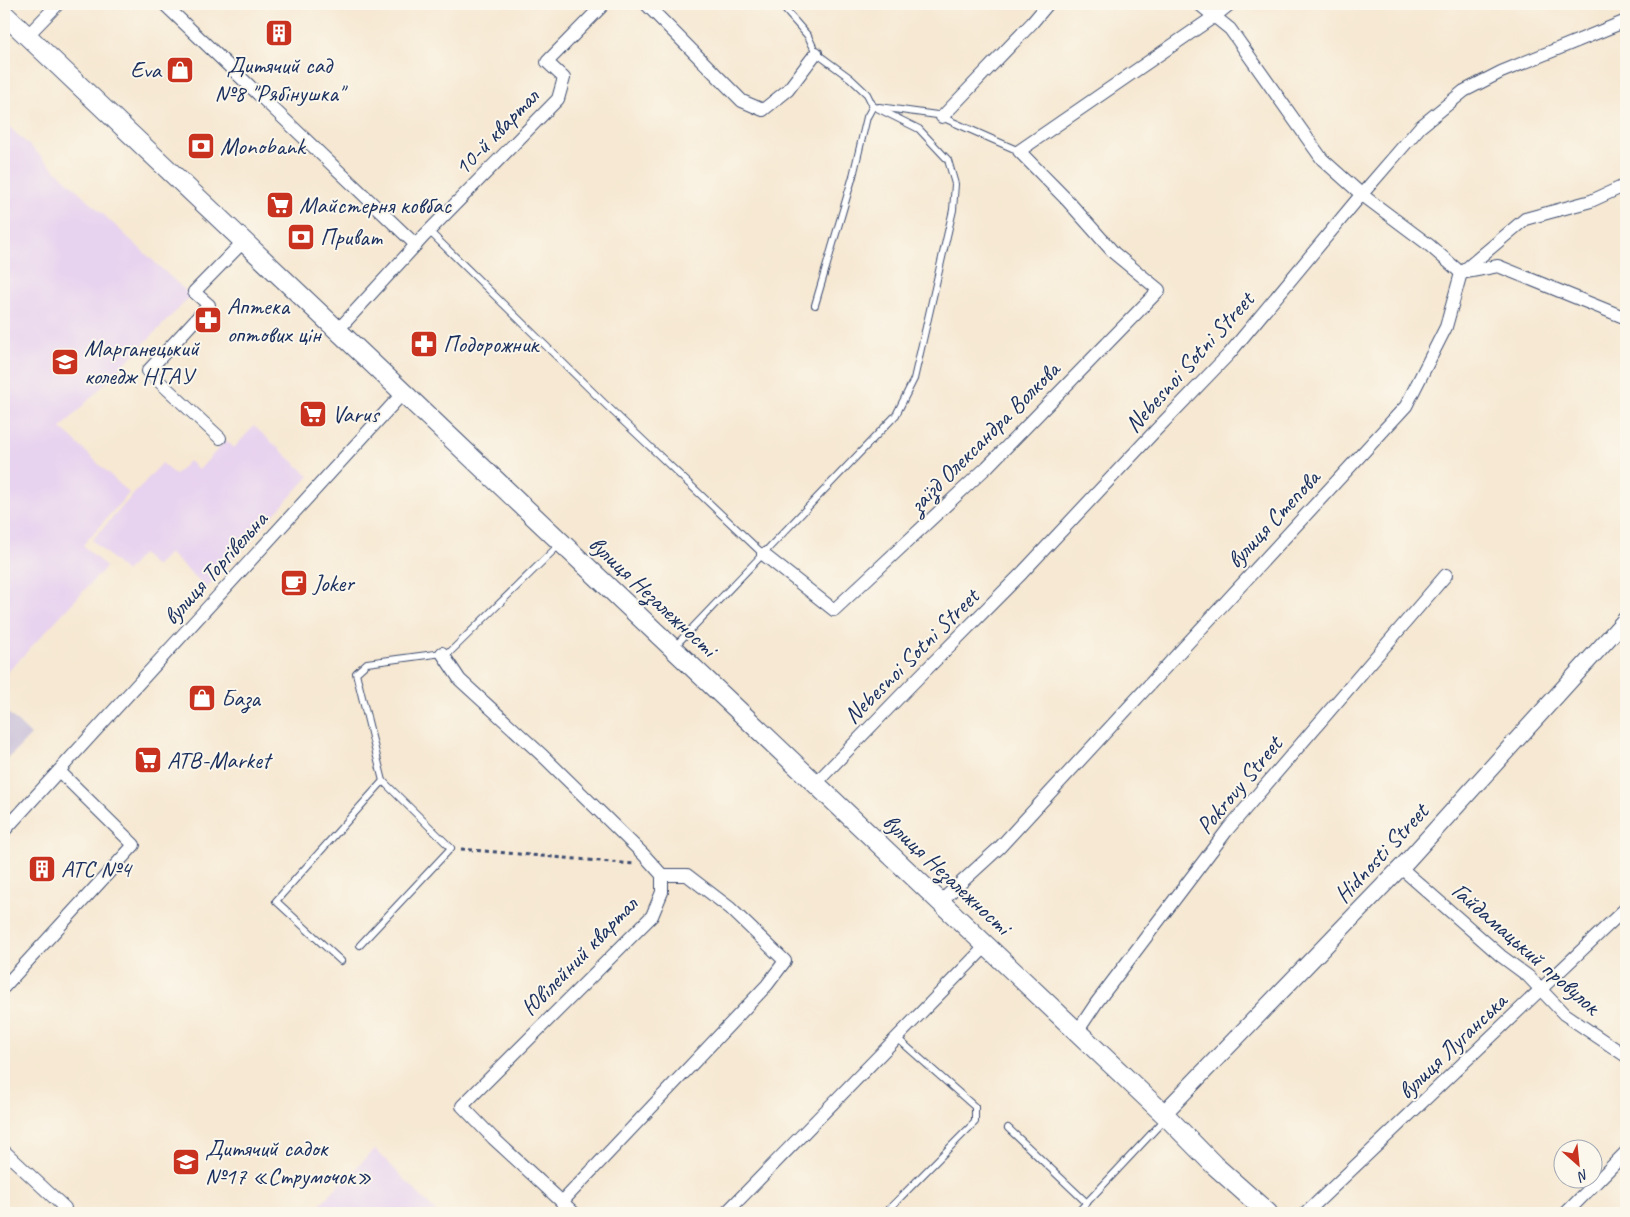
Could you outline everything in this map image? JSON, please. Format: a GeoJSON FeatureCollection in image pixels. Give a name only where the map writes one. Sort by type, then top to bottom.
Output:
{"type":"FeatureCollection","features":[{"type":"Feature","properties":{"kind":"main road","name":"вулиця Незалежності"},"geometry":{"type":"LineString","coordinates":[[4,14],[1165,1115],[1214,1165],[1268,1213]]}},
{"type":"Feature","properties":{"kind":"street"},"geometry":{"type":"LineString","coordinates":[[27,36],[58,4]]}},
{"type":"Feature","properties":{"kind":"street"},"geometry":{"type":"LineString","coordinates":[[164,4],[416,245]]}},
{"type":"Feature","properties":{"kind":"street","name":"10-й квартал"},"geometry":{"type":"LineString","coordinates":[[337,331],[429,231],[558,99],[564,78],[546,62],[604,4]]}},
{"type":"Feature","properties":{"kind":"street"},"geometry":{"type":"LineString","coordinates":[[646,4],[742,101],[763,110],[788,90],[816,53]]}},
{"type":"Feature","properties":{"kind":"street"},"geometry":{"type":"LineString","coordinates":[[942,117],[1048,4]]}},
{"type":"Feature","properties":{"kind":"street"},"geometry":{"type":"LineString","coordinates":[[1199,4],[1230,29],[1322,159],[1362,194],[1429,245],[1461,273]]}},
{"type":"Feature","properties":{"kind":"street"},"geometry":{"type":"LineString","coordinates":[[1019,151],[1230,4]]}},
{"type":"Feature","properties":{"kind":"street","name":"Nebesnoi Sotni Street"},"geometry":{"type":"LineString","coordinates":[[815,784],[909,686],[1022,573],[1229,354],[1420,127],[1464,91],[1500,72],[1626,20]]}},
{"type":"Feature","properties":{"kind":"street","name":"заїзд Олександра Волкова"},"geometry":{"type":"LineString","coordinates":[[763,554],[834,610],[987,467],[1159,290],[1114,253],[1067,200],[1019,151]]}},
{"type":"Feature","properties":{"kind":"street"},"geometry":{"type":"LineString","coordinates":[[1461,273],[1525,219],[1591,201],[1626,185]]}},
{"type":"Feature","properties":{"kind":"street"},"geometry":{"type":"LineString","coordinates":[[220,438],[148,371],[209,305],[194,292],[243,242]]}},
{"type":"Feature","properties":{"kind":"street"},"geometry":{"type":"LineString","coordinates":[[1461,273],[1498,266],[1626,318]]}},
{"type":"Feature","properties":{"kind":"street","name":"вулиця Степова"},"geometry":{"type":"LineString","coordinates":[[940,902],[1000,847],[1406,406],[1446,327],[1461,273]]}},
{"type":"Feature","properties":{"kind":"street","name":"вулиця Торгівельна"},"geometry":{"type":"LineString","coordinates":[[4,832],[402,393]]}},
{"type":"Feature","properties":{"kind":"street","name":"Pokrovy Street"},"geometry":{"type":"LineString","coordinates":[[1077,1032],[1097,1002],[1228,829],[1446,575]]}},
{"type":"Feature","properties":{"kind":"street","name":"Hidnosti Street"},"geometry":{"type":"LineString","coordinates":[[1165,1115],[1401,868],[1626,619]]}},
{"type":"Feature","properties":{"kind":"street"},"geometry":{"type":"LineString","coordinates":[[442,653],[460,680],[543,756],[662,876],[687,875],[730,908],[785,961],[766,985],[562,1202]]}},
{"type":"Feature","properties":{"kind":"street"},"geometry":{"type":"LineString","coordinates":[[4,987],[134,845],[59,771]]}},
{"type":"Feature","properties":{"kind":"street","name":"Гайдамацький провулок"},"geometry":{"type":"LineString","coordinates":[[1401,868],[1494,950],[1528,976],[1564,1014],[1626,1056]]}},
{"type":"Feature","properties":{"kind":"street","name":"Ювілейний квартал"},"geometry":{"type":"LineString","coordinates":[[574,1213],[492,1138],[462,1106],[652,916],[662,892],[662,876]]}},
{"type":"Feature","properties":{"kind":"street","name":"вулиця Луганська"},"geometry":{"type":"LineString","coordinates":[[1306,1213],[1626,908]]}},
{"type":"Feature","properties":{"kind":"street"},"geometry":{"type":"LineString","coordinates":[[726,1213],[986,946]]}},
{"type":"Feature","properties":{"kind":"street"},"geometry":{"type":"LineString","coordinates":[[4,1151],[65,1208],[60,1213]]}},
{"type":"Feature","properties":{"kind":"street"},"geometry":{"type":"LineString","coordinates":[[1566,1213],[1626,1152]]}},
{"type":"Feature","properties":{"kind":"lane"},"geometry":{"type":"LineString","coordinates":[[672,649],[896,415],[914,378],[952,210],[955,184],[948,160],[919,129],[872,106],[867,94],[850,78],[816,53],[808,36],[780,4]]}},
{"type":"Feature","properties":{"kind":"lane"},"geometry":{"type":"LineString","coordinates":[[872,106],[937,115],[1019,151]]}},
{"type":"Feature","properties":{"kind":"lane"},"geometry":{"type":"LineString","coordinates":[[815,305],[853,176],[867,117],[872,106]]}},
{"type":"Feature","properties":{"kind":"lane"},"geometry":{"type":"LineString","coordinates":[[429,231],[604,403],[763,554]]}},
{"type":"Feature","properties":{"kind":"lane"},"geometry":{"type":"LineString","coordinates":[[360,945],[451,848],[384,781],[356,673],[366,663],[450,652],[561,543]]}},
{"type":"Feature","properties":{"kind":"lane"},"geometry":{"type":"LineString","coordinates":[[341,961],[276,901],[384,781]]}},
{"type":"Feature","properties":{"kind":"lane"},"geometry":{"type":"LineString","coordinates":[[885,1213],[974,1122],[976,1107],[897,1038]]}},
{"type":"Feature","properties":{"kind":"lane"},"geometry":{"type":"LineString","coordinates":[[1077,1213],[1165,1115]]}},
{"type":"Feature","properties":{"kind":"lane"},"geometry":{"type":"LineString","coordinates":[[1008,1128],[1087,1202]]}},
{"type":"Feature","properties":{"kind":"path"},"geometry":{"type":"LineString","coordinates":[[451,848],[653,865]]}},
{"type":"Feature","properties":{"kind":"shaded area","name":"Марганецький коледж НГАУ"},"geometry":{"type":"Polygon","coordinates":[[[4,122],[191,296],[61,428],[129,493],[83,545],[106,567],[4,676],[4,122]]]}},
{"type":"Feature","properties":{"kind":"shaded area"},"geometry":{"type":"Polygon","coordinates":[[[254,426],[309,476],[207,588],[169,553],[156,567],[142,554],[126,572],[92,540],[162,463],[175,475],[189,461],[199,470],[226,440],[234,448],[254,426]]]}},
{"type":"Feature","properties":{"kind":"shaded area"},"geometry":{"type":"Polygon","coordinates":[[[4,709],[31,735],[4,763],[4,709]]]}},
{"type":"Feature","properties":{"kind":"shaded area"},"geometry":{"type":"Polygon","coordinates":[[[375,1149],[437,1213],[311,1213],[375,1149]]]}},
{"type":"Feature","properties":{"kind":"place","name":"Дитячий сад №8 \"Рябінушка\""},"geometry":{"type":"Point","coordinates":[279,33]}},
{"type":"Feature","properties":{"kind":"place","name":"Eva"},"geometry":{"type":"Point","coordinates":[180,70]}},
{"type":"Feature","properties":{"kind":"place","name":"Monobank"},"geometry":{"type":"Point","coordinates":[201,146]}},
{"type":"Feature","properties":{"kind":"place","name":"Майстерня ковбас"},"geometry":{"type":"Point","coordinates":[280,205]}},
{"type":"Feature","properties":{"kind":"place","name":"Приват"},"geometry":{"type":"Point","coordinates":[301,237]}},
{"type":"Feature","properties":{"kind":"place","name":"Аптека оптових цін"},"geometry":{"type":"Point","coordinates":[208,320]}},
{"type":"Feature","properties":{"kind":"place","name":"Подорожник"},"geometry":{"type":"Point","coordinates":[424,344]}},
{"type":"Feature","properties":{"kind":"place","name":"Марганецький коледж НГАУ"},"geometry":{"type":"Point","coordinates":[65,362]}},
{"type":"Feature","properties":{"kind":"place","name":"Varus"},"geometry":{"type":"Point","coordinates":[313,414]}},
{"type":"Feature","properties":{"kind":"place","name":"Joker"},"geometry":{"type":"Point","coordinates":[294,583]}},
{"type":"Feature","properties":{"kind":"place","name":"База"},"geometry":{"type":"Point","coordinates":[202,698]}},
{"type":"Feature","properties":{"kind":"place","name":"ATB-Market"},"geometry":{"type":"Point","coordinates":[148,760]}},
{"type":"Feature","properties":{"kind":"place","name":"АТС №4"},"geometry":{"type":"Point","coordinates":[42,869]}},
{"type":"Feature","properties":{"kind":"place","name":"Дитячий садок №17 «Струмочок»"},"geometry":{"type":"Point","coordinates":[186,1162]}}]}
